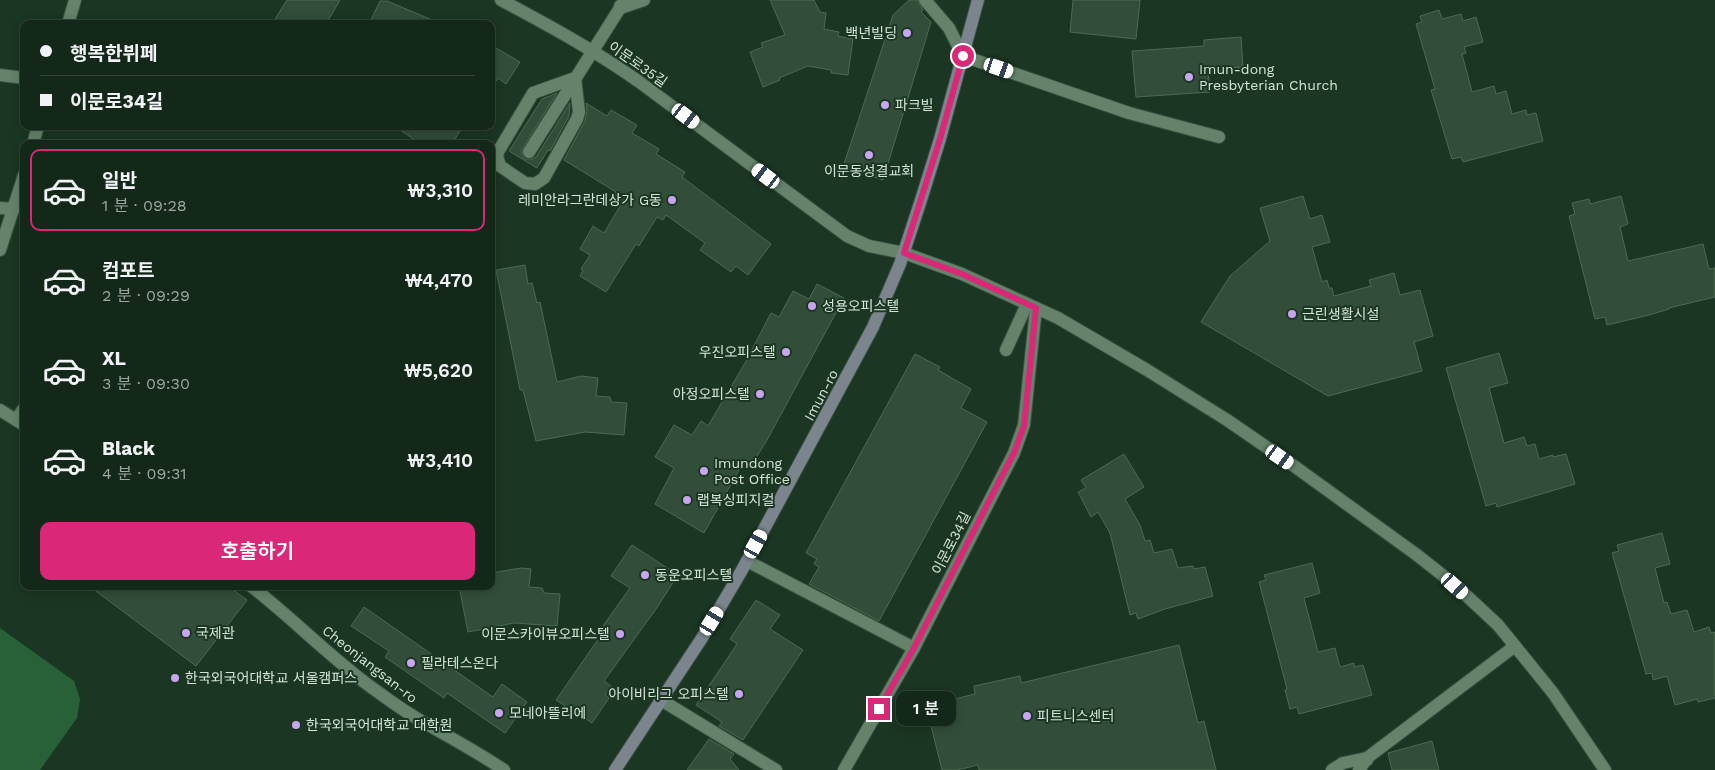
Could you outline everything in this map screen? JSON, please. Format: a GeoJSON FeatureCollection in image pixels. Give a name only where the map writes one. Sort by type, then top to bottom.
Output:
{"type":"FeatureCollection","features":[{"type":"Feature","properties":{"kind":"main road","name":"Imun-ro"},"geometry":{"type":"LineString","coordinates":[[615,770],[702,638],[747,561],[874,327],[904,253],[940,139],[978,0]]}},
{"type":"Feature","properties":{"kind":"street"},"geometry":{"type":"LineString","coordinates":[[69,20],[75,0]]}},
{"type":"Feature","properties":{"kind":"street","name":"이문로35길"},"geometry":{"type":"LineString","coordinates":[[501,0],[592,50],[638,81],[847,236],[869,246],[904,253],[962,274],[1058,318],[1228,420],[1294,466],[1432,567],[1498,624],[1553,693],[1604,770]]}},
{"type":"Feature","properties":{"kind":"street"},"geometry":{"type":"LineString","coordinates":[[529,152],[622,3],[644,0]]}},
{"type":"Feature","properties":{"kind":"street"},"geometry":{"type":"LineString","coordinates":[[925,0],[949,28],[963,56],[1121,110],[1219,137]]}},
{"type":"Feature","properties":{"kind":"street"},"geometry":{"type":"LineString","coordinates":[[0,75],[20,78]]}},
{"type":"Feature","properties":{"kind":"street"},"geometry":{"type":"LineString","coordinates":[[575,78],[579,112],[577,119],[544,178],[535,184],[525,183],[500,166],[497,156],[498,152],[533,93],[575,78]]}},
{"type":"Feature","properties":{"kind":"street"},"geometry":{"type":"LineString","coordinates":[[0,250],[20,188]]}},
{"type":"Feature","properties":{"kind":"street"},"geometry":{"type":"LineString","coordinates":[[0,208],[14,209]]}},
{"type":"Feature","properties":{"kind":"street"},"geometry":{"type":"LineString","coordinates":[[1006,350],[1032,306]]}},
{"type":"Feature","properties":{"kind":"street","name":"이문로34길"},"geometry":{"type":"LineString","coordinates":[[844,770],[914,648],[1014,453],[1024,426],[1032,306]]}},
{"type":"Feature","properties":{"kind":"street"},"geometry":{"type":"LineString","coordinates":[[0,410],[20,423]]}},
{"type":"Feature","properties":{"kind":"street"},"geometry":{"type":"LineString","coordinates":[[747,561],[914,648]]}},
{"type":"Feature","properties":{"kind":"street","name":"Cheonjangsan-ro"},"geometry":{"type":"LineString","coordinates":[[256,590],[280,608],[341,663],[370,686],[418,719],[504,770]]}},
{"type":"Feature","properties":{"kind":"street"},"geometry":{"type":"LineString","coordinates":[[1359,770],[1515,646]]}},
{"type":"Feature","properties":{"kind":"street"},"geometry":{"type":"LineString","coordinates":[[661,700],[776,770]]}},
{"type":"Feature","properties":{"kind":"street"},"geometry":{"type":"LineString","coordinates":[[1332,770],[1343,763],[1366,764]]}},
{"type":"Feature","properties":{"kind":"green space"},"geometry":{"type":"Polygon","coordinates":[[[0,628],[74,681],[80,699],[77,718],[40,770],[0,770],[0,628]]]}},
{"type":"Feature","properties":{"kind":"building"},"geometry":{"type":"Polygon","coordinates":[[[287,0],[340,0],[328,20],[274,20],[287,0]]]}},
{"type":"Feature","properties":{"kind":"building"},"geometry":{"type":"Polygon","coordinates":[[[770,0],[814,0],[820,12],[826,13],[824,29],[839,32],[838,36],[853,39],[848,75],[831,73],[831,70],[808,66],[763,87],[750,52],[763,47],[761,43],[785,35],[770,0]]]}},
{"type":"Feature","properties":{"kind":"building"},"geometry":{"type":"Polygon","coordinates":[[[909,0],[917,0],[923,10],[921,12],[931,22],[883,180],[843,167],[893,15],[909,0]]]}},
{"type":"Feature","properties":{"kind":"building"},"geometry":{"type":"Polygon","coordinates":[[[1073,0],[1140,0],[1136,39],[1070,32],[1073,0]]]}},
{"type":"Feature","properties":{"kind":"building"},"geometry":{"type":"Polygon","coordinates":[[[380,1],[387,1],[432,20],[371,20],[380,1]]]}},
{"type":"Feature","properties":{"kind":"building"},"geometry":{"type":"Polygon","coordinates":[[[1439,10],[1442,19],[1461,14],[1463,21],[1476,17],[1483,42],[1464,47],[1466,53],[1462,54],[1472,92],[1494,86],[1496,94],[1506,91],[1512,114],[1526,110],[1527,115],[1536,113],[1543,141],[1463,162],[1461,157],[1452,159],[1431,90],[1435,89],[1416,24],[1422,22],[1420,16],[1439,10]]]}},
{"type":"Feature","properties":{"kind":"building"},"geometry":{"type":"Polygon","coordinates":[[[1241,37],[1243,67],[1208,70],[1210,92],[1136,97],[1132,51],[1204,46],[1204,40],[1241,37]]]}},
{"type":"Feature","properties":{"kind":"building"},"geometry":{"type":"Polygon","coordinates":[[[495,47],[520,62],[506,84],[498,78],[495,83],[495,47]]]}},
{"type":"Feature","properties":{"kind":"building"},"geometry":{"type":"Polygon","coordinates":[[[557,93],[521,151],[525,159],[536,157],[570,103],[569,116],[550,151],[548,150],[537,168],[509,151],[542,99],[557,93]]]}},
{"type":"Feature","properties":{"kind":"building","name":"레미안라그란데상가 G동"},"geometry":{"type":"Polygon","coordinates":[[[586,103],[607,116],[611,110],[637,125],[632,133],[659,149],[656,154],[685,172],[682,177],[771,244],[748,275],[736,266],[731,272],[700,250],[705,243],[666,215],[663,220],[657,217],[639,246],[636,244],[606,292],[580,276],[583,270],[581,269],[590,255],[580,249],[593,226],[604,233],[623,201],[614,196],[616,192],[564,160],[585,121],[586,103]]]}},
{"type":"Feature","properties":{"kind":"building"},"geometry":{"type":"Polygon","coordinates":[[[400,130],[461,130],[454,140],[415,140],[400,130]]]}},
{"type":"Feature","properties":{"kind":"building","name":"근린생활시설"},"geometry":{"type":"Polygon","coordinates":[[[1303,196],[1310,219],[1322,215],[1330,242],[1312,247],[1322,282],[1327,280],[1334,296],[1371,286],[1369,280],[1394,273],[1400,295],[1420,290],[1433,336],[1414,342],[1422,371],[1328,396],[1201,322],[1230,276],[1270,241],[1260,208],[1303,196]]]}},
{"type":"Feature","properties":{"kind":"building"},"geometry":{"type":"Polygon","coordinates":[[[1621,196],[1628,224],[1620,227],[1628,261],[1703,244],[1709,269],[1715,268],[1715,297],[1607,325],[1605,317],[1595,319],[1569,216],[1575,214],[1572,203],[1589,199],[1590,204],[1621,196]]]}},
{"type":"Feature","properties":{"kind":"building"},"geometry":{"type":"Polygon","coordinates":[[[525,265],[528,284],[532,283],[537,303],[540,302],[557,382],[581,376],[598,378],[596,396],[610,397],[611,402],[627,403],[624,435],[585,432],[536,441],[523,390],[520,390],[496,270],[525,265]]]}},
{"type":"Feature","properties":{"kind":"building"},"geometry":{"type":"Polygon","coordinates":[[[817,284],[844,298],[767,440],[751,466],[744,461],[704,533],[655,504],[674,468],[655,457],[674,425],[692,435],[701,421],[708,426],[745,363],[771,313],[779,317],[793,291],[809,299],[817,284]]]}},
{"type":"Feature","properties":{"kind":"building"},"geometry":{"type":"Polygon","coordinates":[[[1499,353],[1508,383],[1489,388],[1504,443],[1524,437],[1527,446],[1535,444],[1539,459],[1566,454],[1575,484],[1497,507],[1496,503],[1486,506],[1446,368],[1499,353]]]}},
{"type":"Feature","properties":{"kind":"building"},"geometry":{"type":"Polygon","coordinates":[[[915,354],[940,367],[938,370],[971,389],[961,408],[987,422],[879,621],[809,584],[819,567],[814,564],[817,559],[806,553],[915,354]]]}},
{"type":"Feature","properties":{"kind":"building"},"geometry":{"type":"Polygon","coordinates":[[[1124,454],[1144,487],[1125,499],[1140,525],[1145,541],[1150,540],[1154,553],[1172,549],[1178,568],[1193,566],[1194,569],[1205,567],[1213,596],[1165,609],[1138,619],[1136,613],[1130,615],[1110,533],[1098,512],[1091,517],[1078,492],[1086,488],[1081,480],[1124,454]]]}},
{"type":"Feature","properties":{"kind":"building"},"geometry":{"type":"Polygon","coordinates":[[[1662,533],[1670,564],[1655,568],[1664,603],[1667,602],[1671,614],[1687,610],[1694,632],[1709,627],[1711,633],[1715,632],[1715,698],[1698,702],[1697,699],[1675,705],[1667,676],[1653,680],[1652,673],[1646,674],[1612,553],[1619,551],[1617,545],[1662,533]]]}},
{"type":"Feature","properties":{"kind":"building"},"geometry":{"type":"Polygon","coordinates":[[[632,545],[678,575],[604,681],[611,686],[605,695],[609,698],[592,723],[556,700],[606,628],[603,626],[630,588],[611,576],[632,545]]]}},
{"type":"Feature","properties":{"kind":"building"},"geometry":{"type":"Polygon","coordinates":[[[1312,563],[1320,593],[1304,598],[1318,652],[1335,648],[1340,667],[1354,663],[1354,667],[1363,665],[1372,695],[1299,714],[1297,707],[1290,709],[1285,690],[1287,689],[1259,582],[1266,580],[1264,575],[1312,563]]]}},
{"type":"Feature","properties":{"kind":"building"},"geometry":{"type":"Polygon","coordinates":[[[521,568],[531,569],[529,587],[542,588],[544,593],[560,594],[557,626],[514,623],[468,632],[460,590],[495,590],[495,572],[521,568]]]}},
{"type":"Feature","properties":{"kind":"building","name":"국제관"},"geometry":{"type":"Polygon","coordinates":[[[94,590],[233,590],[247,600],[196,666],[94,590]]]}},
{"type":"Feature","properties":{"kind":"building","name":"아이비리그 오피스텔"},"geometry":{"type":"Polygon","coordinates":[[[756,600],[780,615],[770,629],[803,650],[743,740],[719,726],[722,722],[696,705],[737,644],[730,639],[756,600]]]}},
{"type":"Feature","properties":{"kind":"building"},"geometry":{"type":"Polygon","coordinates":[[[364,607],[493,697],[502,684],[527,702],[505,733],[447,693],[444,698],[385,657],[389,651],[351,626],[364,607]]]}},
{"type":"Feature","properties":{"kind":"building"},"geometry":{"type":"Polygon","coordinates":[[[1179,645],[1198,723],[1204,721],[1216,770],[979,770],[978,765],[957,770],[942,770],[926,706],[975,694],[974,686],[1020,676],[1021,683],[1179,645]]]}},
{"type":"Feature","properties":{"kind":"building"},"geometry":{"type":"Polygon","coordinates":[[[709,739],[734,754],[730,759],[739,770],[687,770],[709,739]]]}},
{"type":"Feature","properties":{"kind":"building"},"geometry":{"type":"Polygon","coordinates":[[[1432,741],[1439,770],[1392,770],[1388,753],[1432,741]]]}},
{"type":"Feature","properties":{"kind":"place","name":"백년빌딩"},"geometry":{"type":"Point","coordinates":[907,33]}},
{"type":"Feature","properties":{"kind":"place","name":"Imun-dong Presbyterian Church"},"geometry":{"type":"Point","coordinates":[1189,77]}},
{"type":"Feature","properties":{"kind":"place","name":"파크빌"},"geometry":{"type":"Point","coordinates":[885,105]}},
{"type":"Feature","properties":{"kind":"place","name":"이문동성결교회"},"geometry":{"type":"Point","coordinates":[869,155]}},
{"type":"Feature","properties":{"kind":"place","name":"레미안라그란데상가 G동"},"geometry":{"type":"Point","coordinates":[672,200]}},
{"type":"Feature","properties":{"kind":"place","name":"성용오피스텔"},"geometry":{"type":"Point","coordinates":[812,306]}},
{"type":"Feature","properties":{"kind":"place","name":"근린생활시설"},"geometry":{"type":"Point","coordinates":[1292,314]}},
{"type":"Feature","properties":{"kind":"place","name":"우진오피스텔"},"geometry":{"type":"Point","coordinates":[786,352]}},
{"type":"Feature","properties":{"kind":"place","name":"아정오피스텔"},"geometry":{"type":"Point","coordinates":[760,394]}},
{"type":"Feature","properties":{"kind":"place","name":"Imundong Post Office"},"geometry":{"type":"Point","coordinates":[704,471]}},
{"type":"Feature","properties":{"kind":"place","name":"랩복싱피지컬"},"geometry":{"type":"Point","coordinates":[687,500]}},
{"type":"Feature","properties":{"kind":"place","name":"동운오피스텔"},"geometry":{"type":"Point","coordinates":[645,575]}},
{"type":"Feature","properties":{"kind":"place","name":"국제관"},"geometry":{"type":"Point","coordinates":[186,633]}},
{"type":"Feature","properties":{"kind":"place","name":"이문스카이뷰오피스텔"},"geometry":{"type":"Point","coordinates":[620,634]}},
{"type":"Feature","properties":{"kind":"place","name":"필라테스온다"},"geometry":{"type":"Point","coordinates":[411,663]}},
{"type":"Feature","properties":{"kind":"place","name":"한국외국어대학교 서울캠퍼스"},"geometry":{"type":"Point","coordinates":[175,678]}},
{"type":"Feature","properties":{"kind":"place","name":"아이비리그 오피스텔"},"geometry":{"type":"Point","coordinates":[739,694]}},
{"type":"Feature","properties":{"kind":"place","name":"모네아뜰리에"},"geometry":{"type":"Point","coordinates":[499,713]}},
{"type":"Feature","properties":{"kind":"place","name":"피트니스센터"},"geometry":{"type":"Point","coordinates":[1027,716]}},
{"type":"Feature","properties":{"kind":"place","name":"한국외국어대학교 대학원"},"geometry":{"type":"Point","coordinates":[296,725]}},
{"type":"Feature","properties":{"kind":"route"},"geometry":{"type":"LineString","coordinates":[[879,709],[914,648],[1014,453],[1024,426],[1036,308],[962,274],[904,253],[940,139],[963,56]]}}]}
